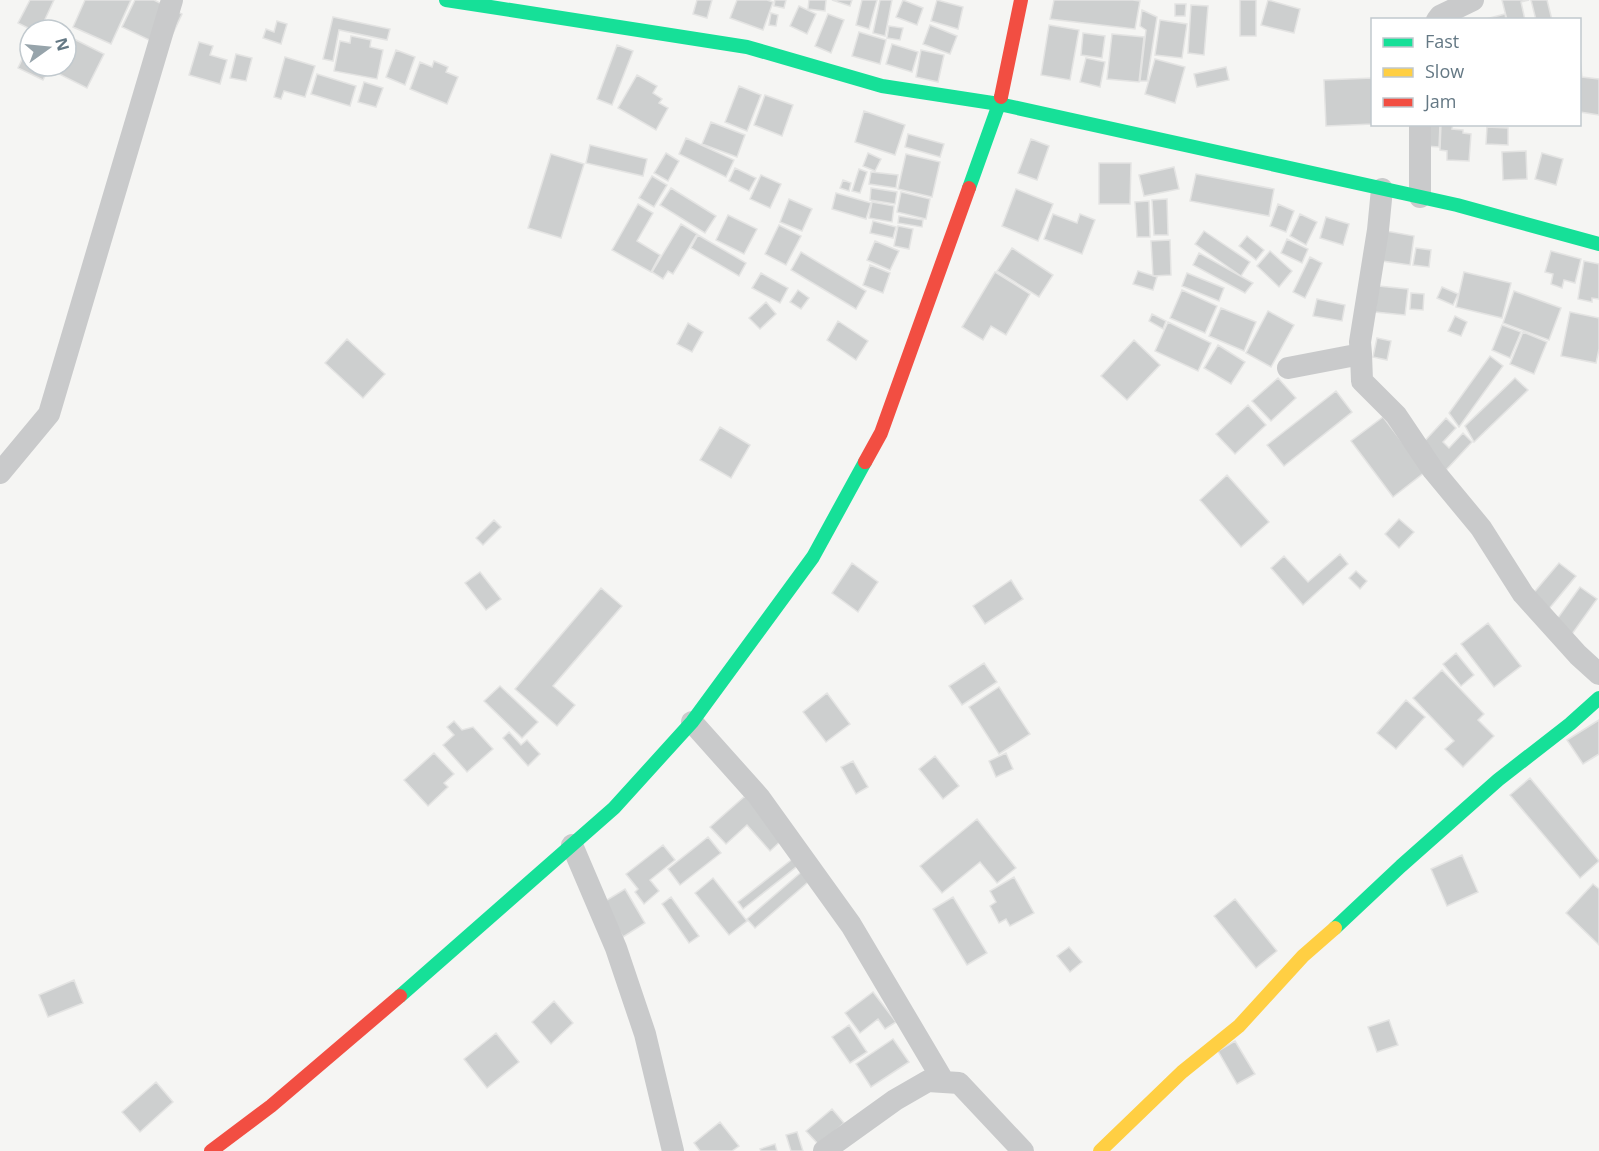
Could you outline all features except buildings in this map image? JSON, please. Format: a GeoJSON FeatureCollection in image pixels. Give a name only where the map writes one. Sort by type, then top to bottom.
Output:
{"type":"FeatureCollection","features":[{"type":"Feature","properties":{"kind":"street"},"geometry":{"type":"LineString","coordinates":[[0,473],[49,414],[172,0]]}},
{"type":"Feature","properties":{"kind":"street"},"geometry":{"type":"LineString","coordinates":[[446,0],[480,3],[747,47],[882,86],[999,104],[1457,205],[1599,244]]}},
{"type":"Feature","properties":{"kind":"street"},"geometry":{"type":"LineString","coordinates":[[211,1151],[271,1106],[467,939],[614,808],[693,722],[813,556],[881,433],[999,104],[1021,0]]}},
{"type":"Feature","properties":{"kind":"street"},"geometry":{"type":"LineString","coordinates":[[1438,18],[1473,0]]}},
{"type":"Feature","properties":{"kind":"street"},"geometry":{"type":"LineString","coordinates":[[1420,126],[1420,197]]}},
{"type":"Feature","properties":{"kind":"street"},"geometry":{"type":"LineString","coordinates":[[1382,189],[1378,231],[1360,342],[1362,381],[1396,415],[1433,470],[1481,528],[1523,594],[1578,655],[1599,674]]}},
{"type":"Feature","properties":{"kind":"street"},"geometry":{"type":"LineString","coordinates":[[1288,368],[1361,354]]}},
{"type":"Feature","properties":{"kind":"street"},"geometry":{"type":"LineString","coordinates":[[1100,1151],[1182,1072],[1239,1026],[1303,956],[1401,866],[1498,780],[1570,724],[1599,698]]}},
{"type":"Feature","properties":{"kind":"street"},"geometry":{"type":"LineString","coordinates":[[693,722],[759,797],[851,925],[944,1082]]}},
{"type":"Feature","properties":{"kind":"street"},"geometry":{"type":"LineString","coordinates":[[572,845],[616,948],[645,1034],[673,1151]]}},
{"type":"Feature","properties":{"kind":"street"},"geometry":{"type":"LineString","coordinates":[[824,1151],[895,1100],[928,1081],[959,1083],[1023,1151]]}},
{"type":"Feature","properties":{"kind":"traffic: fast"},"geometry":{"type":"LineString","coordinates":[[446,0],[747,47],[882,86],[999,104],[1001,97]]}},
{"type":"Feature","properties":{"kind":"traffic: fast"},"geometry":{"type":"LineString","coordinates":[[969,188],[999,104],[1457,205],[1599,244]]}},
{"type":"Feature","properties":{"kind":"traffic: fast"},"geometry":{"type":"LineString","coordinates":[[400,996],[614,808],[692,722],[813,557],[865,462]]}},
{"type":"Feature","properties":{"kind":"traffic: fast"},"geometry":{"type":"LineString","coordinates":[[1335,928],[1498,780],[1570,724],[1599,698]]}},
{"type":"Feature","properties":{"kind":"traffic: slow"},"geometry":{"type":"LineString","coordinates":[[1100,1151],[1182,1072],[1239,1026],[1303,956],[1335,928]]}},
{"type":"Feature","properties":{"kind":"traffic: jam"},"geometry":{"type":"LineString","coordinates":[[1001,97],[1021,0]]}},
{"type":"Feature","properties":{"kind":"traffic: jam"},"geometry":{"type":"LineString","coordinates":[[865,462],[881,433],[969,188]]}},
{"type":"Feature","properties":{"kind":"traffic: jam"},"geometry":{"type":"LineString","coordinates":[[211,1151],[271,1106],[400,996]]}}]}
